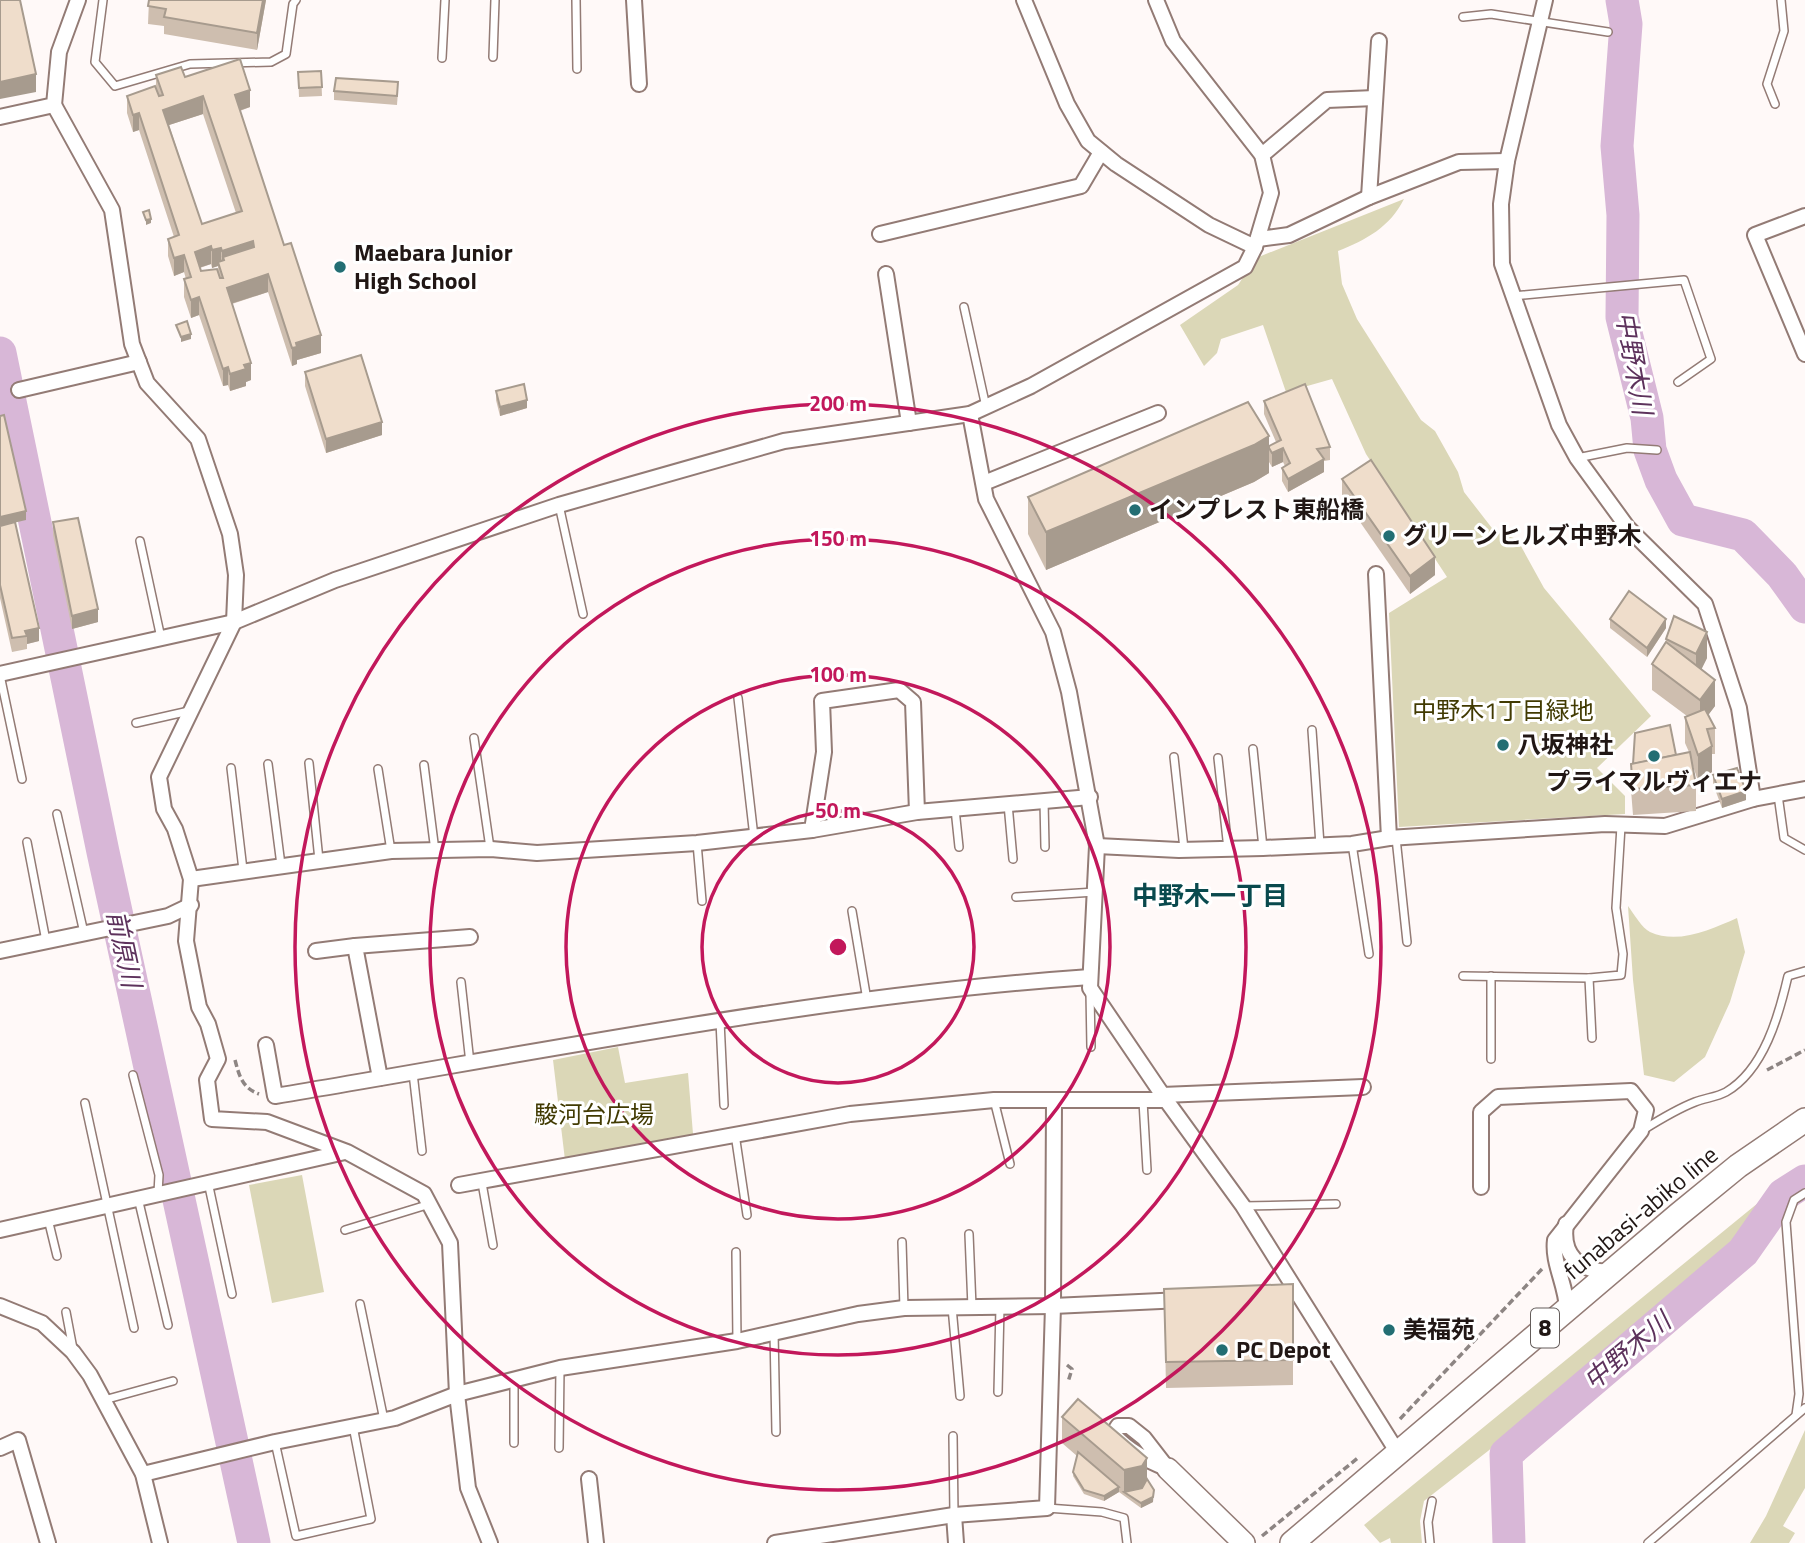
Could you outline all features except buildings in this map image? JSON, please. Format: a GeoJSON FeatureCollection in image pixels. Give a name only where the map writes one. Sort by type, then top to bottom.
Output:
{"type":"FeatureCollection","features":[{"type":"Feature","properties":{"kind":"main road","name":"funabasi-abiko line"},"geometry":{"type":"LineString","coordinates":[[1292,1543],[1738,1166],[1805,1120]]}},
{"type":"Feature","properties":{"kind":"street"},"geometry":{"type":"LineString","coordinates":[[78,0],[59,52],[54,105],[112,210],[132,344],[148,383],[198,439],[230,534],[236,575],[234,622],[159,777],[164,809],[175,829],[191,879],[186,941],[199,1007],[208,1024],[218,1059],[206,1080],[212,1119],[267,1122],[346,1152],[425,1194],[450,1243],[457,1394],[468,1488],[484,1535],[490,1543]]}},
{"type":"Feature","properties":{"kind":"street"},"geometry":{"type":"LineString","coordinates":[[634,0],[639,84]]}},
{"type":"Feature","properties":{"kind":"street"},"geometry":{"type":"LineString","coordinates":[[1024,0],[1067,104],[1088,141],[1209,225],[1256,243],[1289,235],[1370,197],[1459,162],[1507,161]]}},
{"type":"Feature","properties":{"kind":"street"},"geometry":{"type":"LineString","coordinates":[[0,675],[234,622],[335,580],[559,505],[784,441],[970,414],[1031,386],[1245,267],[1256,243],[1271,194],[1262,155],[1172,41],[1156,0]]}},
{"type":"Feature","properties":{"kind":"street"},"geometry":{"type":"LineString","coordinates":[[1545,0],[1507,161],[1500,204],[1502,264],[1559,425],[1577,458],[1628,528],[1704,604],[1739,708],[1753,799]]}},
{"type":"Feature","properties":{"kind":"street"},"geometry":{"type":"LineString","coordinates":[[1370,197],[1379,41]]}},
{"type":"Feature","properties":{"kind":"street"},"geometry":{"type":"LineString","coordinates":[[1262,155],[1327,100],[1375,98]]}},
{"type":"Feature","properties":{"kind":"street"},"geometry":{"type":"LineString","coordinates":[[0,117],[54,105]]}},
{"type":"Feature","properties":{"kind":"street"},"geometry":{"type":"LineString","coordinates":[[880,233],[1081,186],[1101,152]]}},
{"type":"Feature","properties":{"kind":"street"},"geometry":{"type":"LineString","coordinates":[[1805,216],[1755,235],[1805,354]]}},
{"type":"Feature","properties":{"kind":"street"},"geometry":{"type":"LineString","coordinates":[[886,274],[909,423]]}},
{"type":"Feature","properties":{"kind":"street"},"geometry":{"type":"LineString","coordinates":[[19,390],[139,362]]}},
{"type":"Feature","properties":{"kind":"street"},"geometry":{"type":"LineString","coordinates":[[984,483],[1158,413]]}},
{"type":"Feature","properties":{"kind":"street"},"geometry":{"type":"LineString","coordinates":[[970,414],[986,499],[1053,632],[1069,692],[1097,846],[1090,982],[1164,1097],[1243,1206],[1398,1454]]}},
{"type":"Feature","properties":{"kind":"street"},"geometry":{"type":"LineString","coordinates":[[1376,574],[1392,838]]}},
{"type":"Feature","properties":{"kind":"street"},"geometry":{"type":"LineString","coordinates":[[812,830],[824,752],[822,701],[899,690],[912,702],[917,812]]}},
{"type":"Feature","properties":{"kind":"street"},"geometry":{"type":"LineString","coordinates":[[1097,846],[1263,848],[1352,844],[1392,838],[1605,824],[1665,826],[1753,799],[1805,789]]}},
{"type":"Feature","properties":{"kind":"street"},"geometry":{"type":"LineString","coordinates":[[191,879],[391,851],[491,849],[537,853],[754,838],[917,812],[1090,797]]}},
{"type":"Feature","properties":{"kind":"street"},"geometry":{"type":"LineString","coordinates":[[0,951],[168,916],[191,905]]}},
{"type":"Feature","properties":{"kind":"street"},"geometry":{"type":"LineString","coordinates":[[316,951],[470,937]]}},
{"type":"Feature","properties":{"kind":"street"},"geometry":{"type":"LineString","coordinates":[[355,946],[380,1078]]}},
{"type":"Feature","properties":{"kind":"street"},"geometry":{"type":"LineString","coordinates":[[266,1045],[275,1096],[720,1021],[867,1000],[983,984],[1090,982]]}},
{"type":"Feature","properties":{"kind":"street"},"geometry":{"type":"LineString","coordinates":[[459,1185],[482,1183],[850,1114],[994,1100],[1054,1102],[1143,1099],[1363,1087]]}},
{"type":"Feature","properties":{"kind":"street"},"geometry":{"type":"LineString","coordinates":[[1481,1187],[1481,1112],[1498,1097],[1630,1091],[1646,1110],[1641,1131],[1555,1240],[1553,1255],[1566,1288],[1567,1309]]}},
{"type":"Feature","properties":{"kind":"street"},"geometry":{"type":"LineString","coordinates":[[775,1543],[834,1537],[954,1515],[1047,1508],[1053,1307],[1054,1102]]}},
{"type":"Feature","properties":{"kind":"street"},"geometry":{"type":"LineString","coordinates":[[0,1230],[346,1152]]}},
{"type":"Feature","properties":{"kind":"street"},"geometry":{"type":"LineString","coordinates":[[1566,1223],[1564,1241],[1570,1254],[1593,1272],[1611,1272]]}},
{"type":"Feature","properties":{"kind":"street"},"geometry":{"type":"LineString","coordinates":[[143,1474],[275,1442],[384,1420],[457,1394],[560,1368],[737,1341],[858,1314],[904,1308],[1053,1307],[1187,1300]]}},
{"type":"Feature","properties":{"kind":"street"},"geometry":{"type":"LineString","coordinates":[[0,1306],[42,1323],[73,1352],[104,1400],[143,1474],[160,1543]]}},
{"type":"Feature","properties":{"kind":"street"},"geometry":{"type":"LineString","coordinates":[[1108,1430],[1129,1426],[1144,1438],[1168,1469],[1251,1537]]}},
{"type":"Feature","properties":{"kind":"street"},"geometry":{"type":"LineString","coordinates":[[0,1448],[18,1440],[48,1543]]}},
{"type":"Feature","properties":{"kind":"street"},"geometry":{"type":"LineString","coordinates":[[589,1479],[596,1543]]}},
{"type":"Feature","properties":{"kind":"street"},"geometry":{"type":"LineString","coordinates":[[954,1515],[956,1543]]}},
{"type":"Feature","properties":{"kind":"lane"},"geometry":{"type":"LineString","coordinates":[[103,0],[95,62],[115,86],[190,64],[271,62],[286,54],[293,4],[296,0]]}},
{"type":"Feature","properties":{"kind":"lane"},"geometry":{"type":"LineString","coordinates":[[442,58],[445,0]]}},
{"type":"Feature","properties":{"kind":"lane"},"geometry":{"type":"LineString","coordinates":[[493,57],[495,0]]}},
{"type":"Feature","properties":{"kind":"lane"},"geometry":{"type":"LineString","coordinates":[[576,0],[578,69]]}},
{"type":"Feature","properties":{"kind":"lane"},"geometry":{"type":"LineString","coordinates":[[1776,104],[1767,84],[1784,31],[1782,0]]}},
{"type":"Feature","properties":{"kind":"lane"},"geometry":{"type":"LineString","coordinates":[[1463,17],[1491,14],[1608,32]]}},
{"type":"Feature","properties":{"kind":"lane"},"geometry":{"type":"LineString","coordinates":[[1512,296],[1684,280],[1711,359],[1678,382]]}},
{"type":"Feature","properties":{"kind":"lane"},"geometry":{"type":"LineString","coordinates":[[964,307],[986,407]]}},
{"type":"Feature","properties":{"kind":"lane"},"geometry":{"type":"LineString","coordinates":[[1577,458],[1627,448],[1657,450]]}},
{"type":"Feature","properties":{"kind":"lane"},"geometry":{"type":"LineString","coordinates":[[559,505],[583,614]]}},
{"type":"Feature","properties":{"kind":"lane"},"geometry":{"type":"LineString","coordinates":[[140,541],[161,638]]}},
{"type":"Feature","properties":{"kind":"lane"},"geometry":{"type":"LineString","coordinates":[[0,675],[22,779]]}},
{"type":"Feature","properties":{"kind":"lane"},"geometry":{"type":"LineString","coordinates":[[738,698],[754,838]]}},
{"type":"Feature","properties":{"kind":"lane"},"geometry":{"type":"LineString","coordinates":[[135,723],[191,710]]}},
{"type":"Feature","properties":{"kind":"lane"},"geometry":{"type":"LineString","coordinates":[[1312,730],[1320,845]]}},
{"type":"Feature","properties":{"kind":"lane"},"geometry":{"type":"LineString","coordinates":[[474,738],[491,849]]}},
{"type":"Feature","properties":{"kind":"lane"},"geometry":{"type":"LineString","coordinates":[[1253,749],[1263,848]]}},
{"type":"Feature","properties":{"kind":"lane"},"geometry":{"type":"LineString","coordinates":[[1174,757],[1184,849]]}},
{"type":"Feature","properties":{"kind":"lane"},"geometry":{"type":"LineString","coordinates":[[1219,758],[1228,849]]}},
{"type":"Feature","properties":{"kind":"lane"},"geometry":{"type":"LineString","coordinates":[[309,763],[319,860]]}},
{"type":"Feature","properties":{"kind":"lane"},"geometry":{"type":"LineString","coordinates":[[268,764],[281,865]]}},
{"type":"Feature","properties":{"kind":"lane"},"geometry":{"type":"LineString","coordinates":[[424,765],[435,851]]}},
{"type":"Feature","properties":{"kind":"lane"},"geometry":{"type":"LineString","coordinates":[[231,768],[243,870]]}},
{"type":"Feature","properties":{"kind":"lane"},"geometry":{"type":"LineString","coordinates":[[378,769],[391,851]]}},
{"type":"Feature","properties":{"kind":"lane"},"geometry":{"type":"LineString","coordinates":[[1778,795],[1784,838],[1805,850]]}},
{"type":"Feature","properties":{"kind":"lane"},"geometry":{"type":"LineString","coordinates":[[1044,801],[1045,847]]}},
{"type":"Feature","properties":{"kind":"lane"},"geometry":{"type":"LineString","coordinates":[[1009,804],[1013,859]]}},
{"type":"Feature","properties":{"kind":"lane"},"geometry":{"type":"LineString","coordinates":[[955,808],[959,847]]}},
{"type":"Feature","properties":{"kind":"lane"},"geometry":{"type":"LineString","coordinates":[[57,814],[84,934]]}},
{"type":"Feature","properties":{"kind":"lane"},"geometry":{"type":"LineString","coordinates":[[1463,975],[1589,978],[1620,975],[1623,954],[1616,908],[1621,826]]}},
{"type":"Feature","properties":{"kind":"lane"},"geometry":{"type":"LineString","coordinates":[[1392,838],[1407,942]]}},
{"type":"Feature","properties":{"kind":"lane"},"geometry":{"type":"LineString","coordinates":[[26,842],[46,942]]}},
{"type":"Feature","properties":{"kind":"lane"},"geometry":{"type":"LineString","coordinates":[[697,843],[702,901]]}},
{"type":"Feature","properties":{"kind":"lane"},"geometry":{"type":"LineString","coordinates":[[1352,844],[1369,954]]}},
{"type":"Feature","properties":{"kind":"lane"},"geometry":{"type":"LineString","coordinates":[[1016,897],[1095,892]]}},
{"type":"Feature","properties":{"kind":"lane"},"geometry":{"type":"LineString","coordinates":[[852,911],[867,1000]]}},
{"type":"Feature","properties":{"kind":"lane"},"geometry":{"type":"LineString","coordinates":[[1641,1131],[1694,1102],[1726,1092],[1744,1076],[1761,1052],[1781,1007],[1788,976],[1805,971]]}},
{"type":"Feature","properties":{"kind":"lane"},"geometry":{"type":"LineString","coordinates":[[1490,1059],[1491,976]]}},
{"type":"Feature","properties":{"kind":"lane"},"geometry":{"type":"LineString","coordinates":[[1589,978],[1592,1038]]}},
{"type":"Feature","properties":{"kind":"lane"},"geometry":{"type":"LineString","coordinates":[[461,982],[470,1063]]}},
{"type":"Feature","properties":{"kind":"lane"},"geometry":{"type":"LineString","coordinates":[[1090,982],[1091,1047]]}},
{"type":"Feature","properties":{"kind":"lane"},"geometry":{"type":"LineString","coordinates":[[720,1021],[724,1105]]}},
{"type":"Feature","properties":{"kind":"lane"},"geometry":{"type":"LineString","coordinates":[[413,1073],[422,1151]]}},
{"type":"Feature","properties":{"kind":"lane"},"geometry":{"type":"LineString","coordinates":[[133,1075],[164,1192]]}},
{"type":"Feature","properties":{"kind":"lane"},"geometry":{"type":"LineString","coordinates":[[1143,1099],[1147,1170]]}},
{"type":"Feature","properties":{"kind":"lane"},"geometry":{"type":"LineString","coordinates":[[994,1100],[1010,1164]]}},
{"type":"Feature","properties":{"kind":"lane"},"geometry":{"type":"LineString","coordinates":[[85,1103],[134,1328]]}},
{"type":"Feature","properties":{"kind":"lane"},"geometry":{"type":"LineString","coordinates":[[735,1134],[747,1215]]}},
{"type":"Feature","properties":{"kind":"lane"},"geometry":{"type":"LineString","coordinates":[[208,1182],[232,1294]]}},
{"type":"Feature","properties":{"kind":"lane"},"geometry":{"type":"LineString","coordinates":[[482,1183],[493,1245]]}},
{"type":"Feature","properties":{"kind":"lane"},"geometry":{"type":"LineString","coordinates":[[1796,1415],[1799,1394],[1786,1222],[1794,1200],[1805,1193]]}},
{"type":"Feature","properties":{"kind":"lane"},"geometry":{"type":"LineString","coordinates":[[138,1198],[169,1325]]}},
{"type":"Feature","properties":{"kind":"lane"},"geometry":{"type":"LineString","coordinates":[[345,1230],[430,1204]]}},
{"type":"Feature","properties":{"kind":"lane"},"geometry":{"type":"LineString","coordinates":[[1243,1206],[1336,1204]]}},
{"type":"Feature","properties":{"kind":"lane"},"geometry":{"type":"LineString","coordinates":[[48,1219],[57,1256]]}},
{"type":"Feature","properties":{"kind":"lane"},"geometry":{"type":"LineString","coordinates":[[970,1234],[972,1307]]}},
{"type":"Feature","properties":{"kind":"lane"},"geometry":{"type":"LineString","coordinates":[[902,1242],[904,1308]]}},
{"type":"Feature","properties":{"kind":"lane"},"geometry":{"type":"LineString","coordinates":[[736,1252],[737,1341]]}},
{"type":"Feature","properties":{"kind":"lane"},"geometry":{"type":"LineString","coordinates":[[360,1304],[384,1420]]}},
{"type":"Feature","properties":{"kind":"lane"},"geometry":{"type":"LineString","coordinates":[[953,1307],[960,1396]]}},
{"type":"Feature","properties":{"kind":"lane"},"geometry":{"type":"LineString","coordinates":[[998,1392],[1000,1307]]}},
{"type":"Feature","properties":{"kind":"lane"},"geometry":{"type":"LineString","coordinates":[[66,1312],[73,1352]]}},
{"type":"Feature","properties":{"kind":"lane"},"geometry":{"type":"LineString","coordinates":[[774,1332],[776,1432]]}},
{"type":"Feature","properties":{"kind":"lane"},"geometry":{"type":"LineString","coordinates":[[559,1448],[560,1368]]}},
{"type":"Feature","properties":{"kind":"lane"},"geometry":{"type":"LineString","coordinates":[[514,1380],[514,1443]]}},
{"type":"Feature","properties":{"kind":"lane"},"geometry":{"type":"LineString","coordinates":[[104,1400],[173,1381]]}},
{"type":"Feature","properties":{"kind":"lane"},"geometry":{"type":"LineString","coordinates":[[1648,1543],[1805,1408]]}},
{"type":"Feature","properties":{"kind":"lane"},"geometry":{"type":"LineString","coordinates":[[275,1442],[296,1536],[371,1519],[352,1425]]}},
{"type":"Feature","properties":{"kind":"lane"},"geometry":{"type":"LineString","coordinates":[[953,1436],[954,1515]]}},
{"type":"Feature","properties":{"kind":"lane"},"geometry":{"type":"LineString","coordinates":[[1430,1543],[1428,1522],[1432,1501]]}},
{"type":"Feature","properties":{"kind":"lane"},"geometry":{"type":"LineString","coordinates":[[1047,1508],[1102,1512],[1124,1518],[1127,1543]]}},
{"type":"Feature","properties":{"kind":"path"},"geometry":{"type":"LineString","coordinates":[[1744,1076],[1749,1079],[1805,1050]]}},
{"type":"Feature","properties":{"kind":"path"},"geometry":{"type":"LineString","coordinates":[[233,1055],[239,1079],[251,1091],[275,1096]]}},
{"type":"Feature","properties":{"kind":"path"},"geometry":{"type":"LineString","coordinates":[[1400,1419],[1553,1255]]}},
{"type":"Feature","properties":{"kind":"path"},"geometry":{"type":"LineString","coordinates":[[1251,1537],[1262,1536],[1362,1455]]}},
{"type":"Feature","properties":{"kind":"green space","name":"中野木1丁目緑地"},"geometry":{"type":"Polygon","coordinates":[[[1404,199],[1384,225],[1338,251],[1342,284],[1357,319],[1421,420],[1435,431],[1458,472],[1464,492],[1495,532],[1517,539],[1544,588],[1651,716],[1597,768],[1625,796],[1625,814],[1399,827],[1389,613],[1447,577],[1366,454],[1332,379],[1286,392],[1263,325],[1221,339],[1217,353],[1204,366],[1180,325],[1238,285],[1256,258],[1404,199]]]}},
{"type":"Feature","properties":{"kind":"green space"},"geometry":{"type":"Polygon","coordinates":[[[1628,906],[1647,930],[1661,936],[1695,934],[1737,918],[1745,952],[1730,1002],[1705,1057],[1674,1082],[1644,1075],[1628,906]]]}},
{"type":"Feature","properties":{"kind":"green space","name":"駿河台広場"},"geometry":{"type":"Polygon","coordinates":[[[618,1047],[625,1083],[688,1073],[693,1134],[565,1160],[553,1060],[618,1047]]]}},
{"type":"Feature","properties":{"kind":"green space"},"geometry":{"type":"Polygon","coordinates":[[[302,1175],[324,1292],[272,1303],[249,1185],[302,1175]]]}},
{"type":"Feature","properties":{"kind":"green space"},"geometry":{"type":"Polygon","coordinates":[[[1769,1194],[1746,1232],[1488,1451],[1424,1501],[1420,1521],[1422,1543],[1391,1543],[1390,1538],[1380,1543],[1364,1525],[1769,1194]]]}},
{"type":"Feature","properties":{"kind":"green space"},"geometry":{"type":"Polygon","coordinates":[[[1805,1430],[1805,1488],[1783,1526],[1795,1533],[1789,1543],[1750,1543],[1766,1516],[1805,1430]]]}},
{"type":"Feature","properties":{"kind":"waterway","name":"中野木川"},"geometry":{"type":"LineString","coordinates":[[1622,0],[1626,24],[1617,146],[1623,215],[1622,317],[1647,418],[1650,450],[1661,480],[1683,520],[1743,535],[1782,575],[1805,607]]}},
{"type":"Feature","properties":{"kind":"waterway","name":"前原川"},"geometry":{"type":"LineString","coordinates":[[0,353],[103,852],[254,1543]]}},
{"type":"Feature","properties":{"kind":"waterway","name":"中野木川"},"geometry":{"type":"LineString","coordinates":[[1509,1543],[1506,1454],[1743,1252],[1783,1195],[1805,1181]]}},
{"type":"Feature","properties":{"kind":"place","name":"Maebara Junior High School"},"geometry":{"type":"Point","coordinates":[340,267]}},
{"type":"Feature","properties":{"kind":"place","name":"インプレスト東船橋"},"geometry":{"type":"Point","coordinates":[1135,510]}},
{"type":"Feature","properties":{"kind":"place","name":"グリーンヒルズ中野木"},"geometry":{"type":"Point","coordinates":[1389,536]}},
{"type":"Feature","properties":{"kind":"place","name":"八坂神社"},"geometry":{"type":"Point","coordinates":[1503,745]}},
{"type":"Feature","properties":{"kind":"place","name":"プライマルヴィエナ"},"geometry":{"type":"Point","coordinates":[1654,756]}},
{"type":"Feature","properties":{"kind":"place","name":"美福苑"},"geometry":{"type":"Point","coordinates":[1389,1330]}},
{"type":"Feature","properties":{"kind":"place","name":"PC Depot"},"geometry":{"type":"Point","coordinates":[1222,1350]}},
{"type":"Feature","properties":{"kind":"district","name":"中野木一丁目"},"geometry":{"type":"Point","coordinates":[1210,896]}}]}
